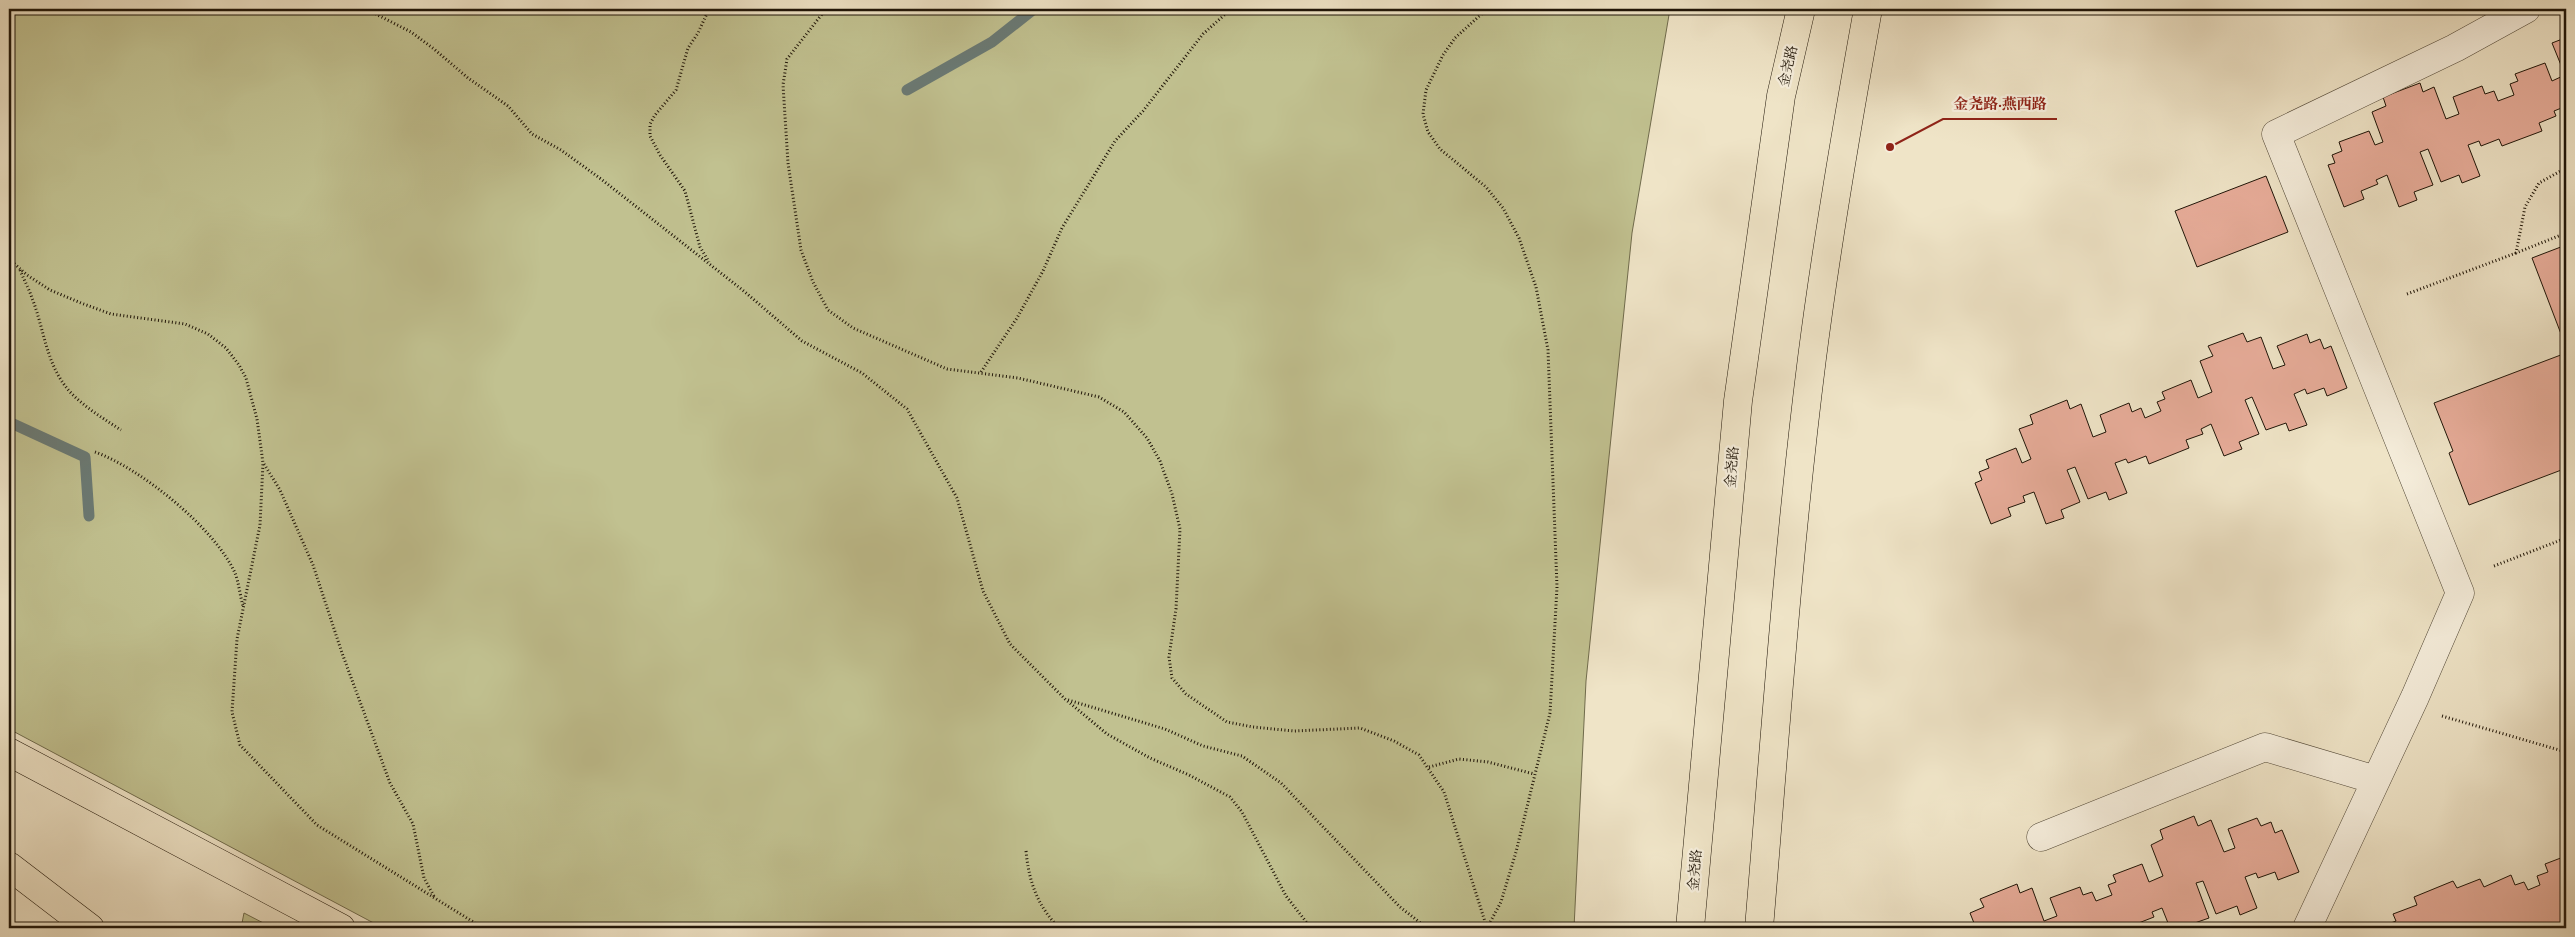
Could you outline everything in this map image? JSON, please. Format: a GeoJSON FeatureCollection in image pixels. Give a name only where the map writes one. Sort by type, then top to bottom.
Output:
{"type":"FeatureCollection","features":[{"type":"Feature","properties":{"kind":"main road","name":"金尧路"},"geometry":{"type":"LineString","coordinates":[[1690,928],[1738,400],[1781,96],[1801,9]]}},
{"type":"Feature","properties":{"kind":"main road"},"geometry":{"type":"LineString","coordinates":[[1759,928],[1791,550],[1812,358],[1840,165],[1868,9]]}},
{"type":"Feature","properties":{"kind":"main road"},"geometry":{"type":"LineString","coordinates":[[9,752],[341,928]]}},
{"type":"Feature","properties":{"kind":"main road"},"geometry":{"type":"LineString","coordinates":[[9,866],[90,928]]}},
{"type":"Feature","properties":{"kind":"lane"},"geometry":{"type":"LineString","coordinates":[[2307,928],[2460,593],[2276,134],[2455,48],[2526,9]]}},
{"type":"Feature","properties":{"kind":"lane"},"geometry":{"type":"LineString","coordinates":[[2041,837],[2265,747],[2376,780]]}},
{"type":"Feature","properties":{"kind":"path"},"geometry":{"type":"LineString","coordinates":[[366,9],[411,32],[434,49],[468,78],[508,106],[532,134],[561,150],[585,167],[710,265],[802,341],[862,373],[907,409],[957,498],[983,591],[1010,644],[1065,699],[1107,734],[1150,758],[1190,775],[1230,797],[1242,812],[1286,896],[1311,928]]}},
{"type":"Feature","properties":{"kind":"path"},"geometry":{"type":"LineString","coordinates":[[709,9],[698,33],[688,48],[676,90],[650,124],[650,136],[660,155],[685,192],[700,247],[710,265]]}},
{"type":"Feature","properties":{"kind":"path"},"geometry":{"type":"LineString","coordinates":[[826,9],[787,59],[783,85],[788,163],[801,250],[813,282],[828,310],[853,328],[947,369],[1018,378],[1099,397],[1124,412],[1147,438],[1160,461],[1172,494],[1180,529],[1176,609],[1169,657],[1172,678],[1186,694],[1206,710],[1227,722],[1294,732],[1360,728],[1394,741],[1419,755],[1429,767],[1444,792],[1487,928]]}},
{"type":"Feature","properties":{"kind":"path"},"geometry":{"type":"LineString","coordinates":[[981,372],[1017,318],[1043,271],[1062,228],[1115,141],[1143,111],[1203,34],[1231,9]]}},
{"type":"Feature","properties":{"kind":"path"},"geometry":{"type":"LineString","coordinates":[[1487,928],[1501,902],[1516,852],[1550,713],[1557,587],[1548,350],[1536,287],[1519,238],[1502,208],[1486,187],[1440,149],[1428,132],[1423,114],[1426,90],[1443,55],[1455,38],[1488,9]]}},
{"type":"Feature","properties":{"kind":"path"},"geometry":{"type":"LineString","coordinates":[[2516,253],[2525,207],[2539,183],[2566,168]]}},
{"type":"Feature","properties":{"kind":"path"},"geometry":{"type":"LineString","coordinates":[[2407,294],[2566,233]]}},
{"type":"Feature","properties":{"kind":"path"},"geometry":{"type":"LineString","coordinates":[[9,259],[50,290],[81,303],[110,314],[185,324],[208,334],[226,348],[246,378],[257,419],[263,462],[260,525],[237,639],[232,712],[240,745],[317,825],[483,928]]}},
{"type":"Feature","properties":{"kind":"path"},"geometry":{"type":"LineString","coordinates":[[19,267],[32,297],[49,355],[59,377],[82,402],[122,430]]}},
{"type":"Feature","properties":{"kind":"path"},"geometry":{"type":"LineString","coordinates":[[95,452],[134,472],[179,505],[200,526],[235,573],[244,609]]}},
{"type":"Feature","properties":{"kind":"path"},"geometry":{"type":"LineString","coordinates":[[263,462],[280,490],[313,565],[342,653],[390,783],[413,824],[424,878],[436,898]]}},
{"type":"Feature","properties":{"kind":"path"},"geometry":{"type":"LineString","coordinates":[[2494,566],[2566,538]]}},
{"type":"Feature","properties":{"kind":"path"},"geometry":{"type":"LineString","coordinates":[[1065,699],[1165,729],[1203,746],[1242,756],[1281,783],[1400,907],[1427,928]]}},
{"type":"Feature","properties":{"kind":"path"},"geometry":{"type":"LineString","coordinates":[[2410,706],[2566,752]]}},
{"type":"Feature","properties":{"kind":"path"},"geometry":{"type":"LineString","coordinates":[[1429,767],[1459,759],[1488,762],[1534,774]]}},
{"type":"Feature","properties":{"kind":"path"},"geometry":{"type":"LineString","coordinates":[[1026,850],[1028,874],[1036,898],[1045,914],[1059,928]]}},
{"type":"Feature","properties":{"kind":"green space"},"geometry":{"type":"Polygon","coordinates":[[[9,9],[1670,9],[1632,233],[1586,681],[1574,928],[383,928],[9,729],[9,9]]]}},
{"type":"Feature","properties":{"kind":"green space"},"geometry":{"type":"Polygon","coordinates":[[[244,913],[273,928],[241,928],[244,913]]]}},
{"type":"Feature","properties":{"kind":"building"},"geometry":{"type":"Polygon","coordinates":[[[2566,27],[2566,113],[2564,107],[2554,111],[2556,116],[2539,123],[2542,131],[2502,146],[2499,139],[2481,146],[2479,141],[2468,145],[2480,176],[2462,183],[2459,175],[2441,182],[2428,149],[2420,152],[2433,185],[2414,192],[2417,200],[2399,207],[2387,175],[2376,180],[2378,184],[2361,191],[2364,199],[2344,207],[2328,165],[2335,163],[2332,155],[2342,151],[2339,142],[2369,131],[2375,145],[2383,142],[2372,112],[2386,106],[2383,97],[2420,83],[2423,92],[2434,87],[2446,119],[2459,114],[2453,97],[2482,86],[2485,94],[2494,91],[2498,101],[2514,95],[2510,84],[2518,81],[2515,74],[2545,63],[2552,81],[2565,75],[2552,43],[2565,38],[2561,29],[2566,27]]]}},
{"type":"Feature","properties":{"kind":"building"},"geometry":{"type":"Polygon","coordinates":[[[2266,176],[2288,232],[2197,267],[2175,211],[2266,176]]]}},
{"type":"Feature","properties":{"kind":"building"},"geometry":{"type":"Polygon","coordinates":[[[2566,245],[2566,347],[2532,258],[2566,245]]]}},
{"type":"Feature","properties":{"kind":"building"},"geometry":{"type":"Polygon","coordinates":[[[2243,333],[2247,342],[2261,337],[2273,369],[2285,365],[2277,346],[2307,334],[2310,343],[2320,339],[2324,349],[2331,346],[2347,388],[2327,396],[2324,388],[2307,394],[2305,389],[2294,394],[2307,425],[2289,431],[2286,423],[2266,430],[2252,397],[2245,400],[2259,434],[2239,442],[2242,449],[2224,456],[2211,424],[2201,429],[2203,434],[2186,440],[2189,448],[2149,464],[2146,456],[2128,463],[2126,459],[2115,463],[2127,493],[2109,500],[2106,492],[2088,499],[2075,467],[2067,470],[2080,502],[2061,510],[2064,518],[2046,524],[2034,492],[2023,496],[2025,502],[2008,508],[2011,516],[1991,524],[1975,483],[1982,480],[1979,472],[1989,468],[1986,460],[2016,448],[2022,463],[2031,459],[2019,429],[2033,424],[2030,415],[2067,400],[2070,409],[2081,404],[2093,437],[2106,432],[2100,415],[2129,403],[2132,412],[2141,408],[2145,418],[2161,411],[2157,402],[2165,399],[2162,392],[2191,380],[2198,398],[2212,392],[2200,361],[2213,356],[2208,346],[2243,333]]]}},
{"type":"Feature","properties":{"kind":"building"},"geometry":{"type":"Polygon","coordinates":[[[2566,353],[2566,471],[2564,469],[2469,505],[2449,453],[2453,451],[2434,403],[2566,353]]]}},
{"type":"Feature","properties":{"kind":"building"},"geometry":{"type":"Polygon","coordinates":[[[2194,816],[2198,826],[2211,820],[2224,852],[2235,848],[2228,829],[2257,818],[2261,826],[2271,822],[2275,833],[2282,830],[2299,872],[2278,880],[2275,872],[2258,878],[2256,873],[2245,877],[2257,908],[2240,915],[2237,906],[2216,914],[2203,881],[2196,883],[2209,918],[2189,925],[2191,928],[2170,928],[2162,908],[2152,912],[2154,917],[2136,924],[2138,928],[1976,928],[1970,913],[1984,907],[1980,899],[2017,884],[2020,893],[2032,888],[2044,921],[2057,916],[2050,898],[2080,887],[2083,895],[2092,892],[2096,901],[2112,895],[2108,885],[2116,882],[2113,875],[2142,864],[2149,882],[2163,876],[2151,845],[2163,839],[2160,830],[2194,816]]]}},
{"type":"Feature","properties":{"kind":"building"},"geometry":{"type":"Polygon","coordinates":[[[2566,856],[2566,924],[2555,928],[2378,928],[2396,921],[2393,914],[2417,905],[2414,897],[2453,881],[2457,888],[2480,879],[2484,887],[2511,875],[2515,885],[2524,882],[2528,890],[2540,885],[2537,876],[2548,872],[2545,864],[2566,856]]]}},
{"type":"Feature","properties":{"kind":"waterway"},"geometry":{"type":"LineString","coordinates":[[907,90],[992,42],[1034,9]]}},
{"type":"Feature","properties":{"kind":"waterway"},"geometry":{"type":"LineString","coordinates":[[9,422],[85,457],[89,516]]}},
{"type":"Feature","properties":{"kind":"place","name":"金尧路·燕西路"},"geometry":{"type":"Point","coordinates":[1890,147]}}]}
